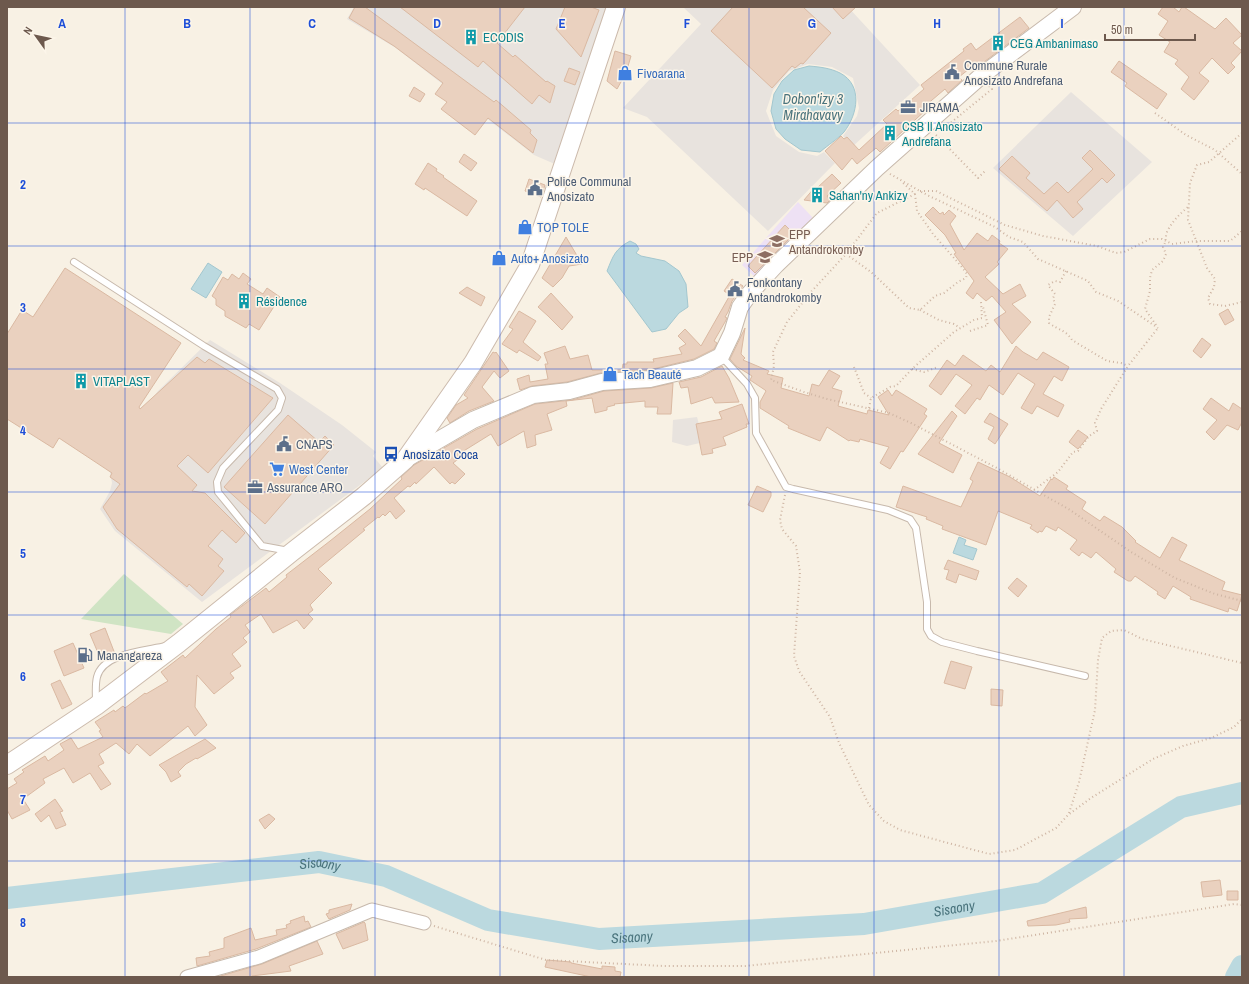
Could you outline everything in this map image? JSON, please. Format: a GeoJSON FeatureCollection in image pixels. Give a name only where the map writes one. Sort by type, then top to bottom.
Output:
{"type":"FeatureCollection","features":[{"type":"Feature","properties":{"kind":"main road"},"geometry":{"type":"LineString","coordinates":[[7,765],[96,706],[179,643],[364,496],[405,460],[473,363],[530,265],[616,7]]}},
{"type":"Feature","properties":{"kind":"street"},"geometry":{"type":"LineString","coordinates":[[405,460],[473,420],[533,395],[569,391],[602,382],[650,379],[697,368],[721,356],[732,333],[740,307],[750,293],[791,250],[877,168],[981,76],[1073,7]]}},
{"type":"Feature","properties":{"kind":"street"},"geometry":{"type":"LineString","coordinates":[[187,977],[259,957],[372,910],[424,923]]}},
{"type":"Feature","properties":{"kind":"lane"},"geometry":{"type":"LineString","coordinates":[[74,262],[204,346],[277,389],[282,398],[278,410],[223,468],[217,482],[218,492],[262,546],[292,552]]}},
{"type":"Feature","properties":{"kind":"lane"},"geometry":{"type":"LineString","coordinates":[[721,356],[747,384],[755,398],[756,433],[786,486],[793,489],[888,510],[910,519],[916,528],[927,602],[927,629],[931,636],[942,642],[977,652],[1085,676]]}},
{"type":"Feature","properties":{"kind":"lane"},"geometry":{"type":"LineString","coordinates":[[96,706],[97,677],[100,669],[106,662],[119,656],[179,643]]}},
{"type":"Feature","properties":{"kind":"path"},"geometry":{"type":"LineString","coordinates":[[946,127],[992,89],[981,76]]}},
{"type":"Feature","properties":{"kind":"path"},"geometry":{"type":"LineString","coordinates":[[1155,113],[1186,135],[1215,150],[1242,174]]}},
{"type":"Feature","properties":{"kind":"path"},"geometry":{"type":"LineString","coordinates":[[941,131],[935,136],[964,162],[978,178],[985,171]]}},
{"type":"Feature","properties":{"kind":"path"},"geometry":{"type":"LineString","coordinates":[[1242,133],[1209,162],[1197,165],[1190,183],[1188,220],[1207,268],[1215,280],[1214,287],[1208,298],[1210,304],[1225,306],[1242,302]]}},
{"type":"Feature","properties":{"kind":"path"},"geometry":{"type":"LineString","coordinates":[[877,168],[994,227],[1009,237],[1022,242],[1038,259],[1088,281],[1096,292],[1118,301],[1158,328]]}},
{"type":"Feature","properties":{"kind":"path"},"geometry":{"type":"LineString","coordinates":[[899,178],[915,194],[917,211],[933,234],[967,274],[966,278],[958,282],[944,293],[935,296],[920,310]]}},
{"type":"Feature","properties":{"kind":"path"},"geometry":{"type":"LineString","coordinates":[[920,191],[936,191],[1005,225],[1043,236],[1097,246],[1116,253],[1124,252],[1150,239],[1162,239],[1172,244],[1197,241],[1230,241],[1242,231]]}},
{"type":"Feature","properties":{"kind":"path"},"geometry":{"type":"LineString","coordinates":[[915,194],[877,213],[846,254],[811,292],[787,322],[773,352],[774,366],[771,380],[815,395],[889,413],[911,423],[995,467],[1070,510],[1131,552],[1175,578],[1215,594],[1242,601]]}},
{"type":"Feature","properties":{"kind":"path"},"geometry":{"type":"LineString","coordinates":[[1158,328],[1145,309],[1150,291],[1150,278],[1152,270],[1163,261],[1166,254],[1163,247],[1166,241],[1166,234],[1174,220],[1189,206]]}},
{"type":"Feature","properties":{"kind":"path"},"geometry":{"type":"LineString","coordinates":[[846,254],[871,272],[909,308],[920,310],[939,320],[954,324],[960,328]]}},
{"type":"Feature","properties":{"kind":"path"},"geometry":{"type":"LineString","coordinates":[[1066,271],[1060,282],[1055,281],[1048,285],[1054,290],[1055,294],[1055,304],[1049,317],[1049,323],[1063,330],[1072,340],[1107,361],[1121,363],[1128,366]]}},
{"type":"Feature","properties":{"kind":"path"},"geometry":{"type":"LineString","coordinates":[[869,408],[871,398],[890,386],[896,386],[912,369],[954,332],[974,320],[982,318],[981,302],[988,325],[970,331]]}},
{"type":"Feature","properties":{"kind":"path"},"geometry":{"type":"LineString","coordinates":[[1034,490],[1058,472],[1073,452],[1078,450],[1089,436],[1097,431],[1095,423],[1101,409],[1128,366],[1158,328]]}},
{"type":"Feature","properties":{"kind":"path"},"geometry":{"type":"LineString","coordinates":[[854,367],[864,393],[871,398]]}},
{"type":"Feature","properties":{"kind":"path"},"geometry":{"type":"LineString","coordinates":[[912,369],[924,372],[938,367]]}},
{"type":"Feature","properties":{"kind":"path"},"geometry":{"type":"LineString","coordinates":[[786,486],[780,520],[782,529],[796,546],[800,572],[794,656],[799,671],[830,717],[839,743],[869,805],[884,821],[900,830],[989,854],[1015,850],[1056,828],[1068,814],[1153,759],[1183,746],[1216,736],[1234,727],[1242,718]]}},
{"type":"Feature","properties":{"kind":"path"},"geometry":{"type":"LineString","coordinates":[[1068,814],[1079,782],[1094,710],[1098,660],[1102,638],[1111,631],[1124,630],[1142,639],[1242,663]]}},
{"type":"Feature","properties":{"kind":"path"},"geometry":{"type":"LineString","coordinates":[[424,923],[546,960],[664,966],[745,966],[996,941],[1234,904],[1242,905]]}},
{"type":"Feature","properties":{"kind":"shaded area"},"geometry":{"type":"Polygon","coordinates":[[[354,7],[606,7],[557,165],[534,155],[396,48],[347,19],[354,7]]]}},
{"type":"Feature","properties":{"kind":"shaded area"},"geometry":{"type":"Polygon","coordinates":[[[683,7],[848,7],[920,85],[852,147],[843,136],[857,116],[859,108],[853,78],[832,67],[808,64],[789,71],[773,90],[766,111],[776,136],[799,152],[817,156],[824,152],[835,163],[768,231],[647,117],[623,108],[701,24],[683,7]]]}},
{"type":"Feature","properties":{"kind":"shaded area"},"geometry":{"type":"Polygon","coordinates":[[[1071,92],[1152,162],[1073,236],[993,168],[1071,92]]]}},
{"type":"Feature","properties":{"kind":"shaded area","name":"EPP Antandrokomby"},"geometry":{"type":"Polygon","coordinates":[[[798,202],[813,218],[756,278],[742,265],[798,202]]]}},
{"type":"Feature","properties":{"kind":"shaded area"},"geometry":{"type":"Polygon","coordinates":[[[210,340],[280,383],[342,425],[376,452],[373,456],[383,468],[202,602],[115,531],[100,509],[110,491],[112,483],[110,472],[123,451],[139,416],[158,391],[210,340]]]}},
{"type":"Feature","properties":{"kind":"shaded area"},"geometry":{"type":"Polygon","coordinates":[[[697,417],[704,442],[687,446],[672,442],[673,420],[697,417]]]}},
{"type":"Feature","properties":{"kind":"green space"},"geometry":{"type":"Polygon","coordinates":[[[124,574],[183,624],[171,634],[81,619],[124,574]]]}},
{"type":"Feature","properties":{"kind":"water","name":"Dobon'izy 3 Mirahavavy"},"geometry":{"type":"Polygon","coordinates":[[[809,66],[821,67],[840,73],[847,78],[855,92],[855,109],[849,125],[842,135],[820,152],[801,150],[785,139],[776,129],[771,111],[774,94],[782,81],[794,70],[809,66]]]}},
{"type":"Feature","properties":{"kind":"water"},"geometry":{"type":"Polygon","coordinates":[[[630,241],[636,244],[639,249],[636,253],[641,256],[665,261],[679,271],[686,284],[688,307],[679,313],[666,329],[652,332],[607,271],[615,253],[630,241]]]}},
{"type":"Feature","properties":{"kind":"water"},"geometry":{"type":"Polygon","coordinates":[[[208,263],[222,272],[206,298],[191,289],[208,263]]]}},
{"type":"Feature","properties":{"kind":"water"},"geometry":{"type":"Polygon","coordinates":[[[959,537],[966,540],[964,545],[977,549],[973,560],[953,553],[959,537]]]}},
{"type":"Feature","properties":{"kind":"building"},"geometry":{"type":"Polygon","coordinates":[[[355,7],[365,7],[494,102],[496,100],[531,130],[530,133],[537,140],[533,153],[488,118],[475,135],[441,109],[447,102],[435,94],[443,83],[394,46],[349,18],[355,7]]]}},
{"type":"Feature","properties":{"kind":"building","name":"ECODIS"},"geometry":{"type":"Polygon","coordinates":[[[400,7],[525,7],[497,43],[513,57],[515,55],[546,82],[547,81],[555,86],[550,103],[539,95],[532,104],[483,61],[478,67],[400,7]]]}},
{"type":"Feature","properties":{"kind":"building"},"geometry":{"type":"Polygon","coordinates":[[[565,7],[591,7],[599,10],[581,57],[556,29],[565,7]]]}},
{"type":"Feature","properties":{"kind":"building"},"geometry":{"type":"Polygon","coordinates":[[[733,7],[803,7],[831,33],[803,64],[801,63],[795,68],[792,66],[772,88],[711,31],[733,7]]]}},
{"type":"Feature","properties":{"kind":"building"},"geometry":{"type":"Polygon","coordinates":[[[832,7],[856,7],[843,19],[832,7]]]}},
{"type":"Feature","properties":{"kind":"building"},"geometry":{"type":"Polygon","coordinates":[[[1163,7],[1173,7],[1179,12],[1182,7],[1184,7],[1215,29],[1226,18],[1242,35],[1233,43],[1242,51],[1231,63],[1235,67],[1228,74],[1212,58],[1199,73],[1209,81],[1194,100],[1181,89],[1189,77],[1175,64],[1178,60],[1164,52],[1170,42],[1159,35],[1168,21],[1158,14],[1163,7]]]}},
{"type":"Feature","properties":{"kind":"building"},"geometry":{"type":"Polygon","coordinates":[[[1020,17],[1029,28],[976,68],[974,65],[959,77],[962,80],[948,93],[945,89],[925,106],[927,109],[880,152],[876,148],[857,164],[852,158],[842,170],[825,151],[841,136],[844,139],[847,137],[859,150],[887,124],[883,120],[896,109],[898,111],[924,89],[921,85],[964,51],[963,49],[971,43],[976,50],[1020,17]]]}},
{"type":"Feature","properties":{"kind":"building"},"geometry":{"type":"Polygon","coordinates":[[[615,51],[631,56],[626,73],[617,89],[607,81],[615,51]]]}},
{"type":"Feature","properties":{"kind":"building"},"geometry":{"type":"Polygon","coordinates":[[[1119,61],[1167,94],[1157,109],[1125,86],[1127,83],[1111,72],[1119,61]]]}},
{"type":"Feature","properties":{"kind":"building"},"geometry":{"type":"Polygon","coordinates":[[[569,68],[580,72],[575,85],[564,81],[569,68]]]}},
{"type":"Feature","properties":{"kind":"building"},"geometry":{"type":"Polygon","coordinates":[[[414,87],[425,94],[420,102],[409,96],[414,87]]]}},
{"type":"Feature","properties":{"kind":"building"},"geometry":{"type":"Polygon","coordinates":[[[1090,150],[1115,175],[1107,183],[1102,178],[1077,202],[1083,209],[1073,218],[1057,200],[1047,211],[999,169],[1012,156],[1030,173],[1026,178],[1044,194],[1057,182],[1068,193],[1093,169],[1082,158],[1090,150]]]}},
{"type":"Feature","properties":{"kind":"building"},"geometry":{"type":"Polygon","coordinates":[[[464,154],[477,163],[471,171],[459,162],[464,154]]]}},
{"type":"Feature","properties":{"kind":"building"},"geometry":{"type":"Polygon","coordinates":[[[428,163],[437,169],[436,171],[444,176],[443,177],[477,201],[467,216],[425,188],[424,190],[415,184],[428,163]]]}},
{"type":"Feature","properties":{"kind":"building"},"geometry":{"type":"Polygon","coordinates":[[[832,174],[841,183],[827,196],[830,200],[827,203],[804,200],[815,187],[817,188],[832,174]]]}},
{"type":"Feature","properties":{"kind":"building","name":"Police Communal Anosizato"},"geometry":{"type":"Polygon","coordinates":[[[529,179],[545,185],[541,197],[525,191],[529,179]]]}},
{"type":"Feature","properties":{"kind":"building"},"geometry":{"type":"Polygon","coordinates":[[[933,207],[940,214],[943,212],[944,215],[949,210],[956,216],[950,224],[964,250],[977,233],[988,241],[992,235],[1000,241],[999,243],[1008,249],[997,262],[999,264],[985,277],[1003,294],[1020,284],[1026,296],[1012,304],[1031,322],[1012,344],[994,320],[1006,312],[992,296],[986,301],[977,293],[973,299],[966,293],[974,281],[954,254],[956,253],[945,235],[925,215],[933,207]]]}},
{"type":"Feature","properties":{"kind":"building","name":"EPP"},"geometry":{"type":"Polygon","coordinates":[[[785,225],[794,234],[755,273],[748,266],[785,225]]]}},
{"type":"Feature","properties":{"kind":"building"},"geometry":{"type":"Polygon","coordinates":[[[566,237],[582,264],[569,266],[562,278],[553,287],[542,278],[566,237]]]}},
{"type":"Feature","properties":{"kind":"building"},"geometry":{"type":"Polygon","coordinates":[[[65,268],[181,343],[139,407],[140,409],[197,357],[205,363],[209,359],[273,398],[208,473],[188,455],[177,466],[197,485],[192,491],[205,493],[245,533],[236,543],[222,530],[208,546],[223,559],[218,566],[224,571],[202,596],[189,584],[187,587],[117,529],[103,507],[120,484],[110,477],[112,473],[59,438],[53,448],[7,419],[7,334],[22,310],[33,317],[65,268]]]}},
{"type":"Feature","properties":{"kind":"building","name":"Résidence"},"geometry":{"type":"Polygon","coordinates":[[[243,273],[251,279],[247,284],[263,294],[267,288],[280,297],[259,330],[249,324],[246,328],[225,316],[225,311],[216,305],[216,299],[212,296],[223,277],[228,280],[232,274],[239,279],[243,273]]]}},
{"type":"Feature","properties":{"kind":"building"},"geometry":{"type":"Polygon","coordinates":[[[732,279],[743,286],[732,301],[725,317],[727,318],[714,341],[717,343],[714,349],[694,359],[649,370],[601,373],[567,382],[532,386],[520,390],[517,379],[529,375],[530,382],[548,379],[545,364],[548,364],[544,353],[565,346],[570,359],[588,355],[592,370],[622,370],[623,364],[627,364],[627,362],[654,362],[653,359],[682,354],[679,348],[686,344],[678,336],[685,329],[701,346],[730,295],[724,291],[732,279]]]}},
{"type":"Feature","properties":{"kind":"building"},"geometry":{"type":"Polygon","coordinates":[[[467,287],[485,297],[481,306],[459,293],[467,287]]]}},
{"type":"Feature","properties":{"kind":"building"},"geometry":{"type":"Polygon","coordinates":[[[551,293],[573,317],[562,330],[538,307],[551,293]]]}},
{"type":"Feature","properties":{"kind":"building"},"geometry":{"type":"Polygon","coordinates":[[[1228,309],[1234,320],[1225,325],[1219,314],[1228,309]]]}},
{"type":"Feature","properties":{"kind":"building"},"geometry":{"type":"Polygon","coordinates":[[[519,311],[536,321],[523,342],[541,357],[538,361],[519,350],[517,353],[502,344],[513,329],[509,327],[519,311]]]}},
{"type":"Feature","properties":{"kind":"building"},"geometry":{"type":"Polygon","coordinates":[[[745,328],[741,354],[745,358],[743,360],[769,371],[767,374],[783,378],[781,388],[809,396],[812,384],[819,386],[829,370],[840,376],[832,388],[842,391],[838,406],[867,414],[868,410],[889,415],[878,397],[888,390],[892,396],[896,390],[927,409],[924,414],[927,416],[903,452],[901,451],[890,469],[880,463],[889,447],[860,439],[859,442],[849,441],[827,427],[820,441],[788,428],[789,426],[760,408],[760,402],[766,391],[750,380],[752,376],[736,366],[730,359],[745,328]]]}},
{"type":"Feature","properties":{"kind":"building"},"geometry":{"type":"Polygon","coordinates":[[[1202,338],[1211,345],[1201,358],[1193,351],[1202,338]]]}},
{"type":"Feature","properties":{"kind":"building"},"geometry":{"type":"Polygon","coordinates":[[[1016,346],[1037,360],[1043,352],[1069,367],[1062,381],[1054,376],[1043,394],[1064,405],[1058,417],[1037,406],[1032,414],[1021,408],[1035,384],[1018,373],[1003,395],[989,385],[980,400],[977,398],[965,414],[955,406],[972,385],[956,374],[941,395],[929,386],[947,360],[955,366],[963,355],[986,371],[991,365],[1000,372],[1016,346]]]}},
{"type":"Feature","properties":{"kind":"building"},"geometry":{"type":"Polygon","coordinates":[[[493,352],[496,352],[509,371],[500,378],[494,371],[482,387],[494,401],[469,411],[450,423],[447,418],[456,405],[468,398],[464,395],[493,352]]]}},
{"type":"Feature","properties":{"kind":"building"},"geometry":{"type":"Polygon","coordinates":[[[722,366],[729,378],[739,402],[715,403],[712,397],[691,404],[688,387],[681,388],[679,382],[701,377],[722,366]]]}},
{"type":"Feature","properties":{"kind":"building"},"geometry":{"type":"Polygon","coordinates":[[[673,383],[671,414],[657,414],[658,407],[645,407],[645,401],[614,404],[615,405],[607,407],[607,410],[595,413],[592,398],[566,401],[567,406],[547,414],[552,430],[535,435],[536,445],[527,448],[524,431],[498,446],[491,434],[462,452],[464,455],[453,463],[465,474],[455,484],[452,482],[450,484],[434,467],[416,484],[415,482],[410,487],[408,486],[394,498],[405,511],[396,519],[390,511],[385,516],[383,514],[379,518],[378,517],[363,529],[365,530],[318,569],[332,583],[310,605],[313,610],[308,614],[313,619],[304,629],[297,620],[273,633],[261,614],[245,625],[250,632],[243,638],[247,642],[232,654],[241,666],[230,673],[234,678],[214,694],[197,675],[195,707],[207,725],[195,736],[188,726],[150,756],[137,744],[129,754],[116,743],[99,754],[104,763],[98,766],[111,784],[101,790],[90,773],[73,783],[64,768],[43,779],[45,783],[23,799],[30,810],[12,819],[7,810],[7,789],[17,783],[14,779],[24,772],[22,770],[45,756],[48,761],[64,750],[60,744],[71,738],[78,749],[103,737],[99,731],[101,730],[95,722],[114,710],[115,712],[123,706],[125,708],[145,693],[146,694],[168,681],[161,672],[183,655],[185,658],[231,617],[230,615],[266,588],[269,592],[287,577],[286,575],[370,509],[402,479],[401,477],[414,465],[477,429],[535,404],[572,400],[604,391],[651,388],[673,383]]]}},
{"type":"Feature","properties":{"kind":"building"},"geometry":{"type":"Polygon","coordinates":[[[1211,398],[1229,411],[1233,403],[1242,409],[1242,422],[1238,430],[1227,425],[1214,440],[1206,432],[1217,420],[1203,409],[1211,398]]]}},
{"type":"Feature","properties":{"kind":"building"},"geometry":{"type":"Polygon","coordinates":[[[742,404],[749,424],[746,424],[747,427],[723,437],[726,445],[712,449],[713,453],[702,455],[696,424],[722,419],[719,412],[742,404]]]}},
{"type":"Feature","properties":{"kind":"building"},"geometry":{"type":"Polygon","coordinates":[[[952,411],[957,416],[939,443],[962,455],[953,473],[918,454],[952,411]]]}},
{"type":"Feature","properties":{"kind":"building"},"geometry":{"type":"Polygon","coordinates":[[[990,413],[1008,424],[995,444],[988,439],[994,427],[984,422],[990,413]]]}},
{"type":"Feature","properties":{"kind":"building","name":"West Center"},"geometry":{"type":"Polygon","coordinates":[[[288,415],[319,442],[325,436],[334,445],[265,524],[224,487],[288,415]]]}},
{"type":"Feature","properties":{"kind":"building"},"geometry":{"type":"Polygon","coordinates":[[[1078,430],[1088,437],[1078,449],[1069,442],[1078,430]]]}},
{"type":"Feature","properties":{"kind":"building"},"geometry":{"type":"Polygon","coordinates":[[[978,462],[1010,477],[1040,496],[1051,479],[1052,480],[1054,477],[1068,486],[1066,489],[1086,502],[1082,509],[1100,521],[1104,516],[1122,527],[1136,541],[1135,542],[1160,558],[1172,537],[1187,545],[1179,560],[1225,582],[1222,590],[1242,595],[1237,611],[1229,608],[1228,612],[1190,599],[1191,597],[1173,586],[1165,599],[1157,594],[1158,592],[1135,576],[1131,581],[1128,581],[1114,572],[1116,569],[1096,552],[1091,558],[1082,552],[1079,556],[1070,549],[1077,540],[1058,527],[1056,531],[1046,526],[1042,532],[1039,531],[1038,533],[1030,528],[1032,525],[998,511],[986,545],[942,529],[943,526],[926,519],[927,517],[896,507],[903,486],[961,507],[973,481],[970,479],[978,462]]]}},
{"type":"Feature","properties":{"kind":"building"},"geometry":{"type":"Polygon","coordinates":[[[757,486],[771,492],[771,496],[763,512],[748,505],[757,486]]]}},
{"type":"Feature","properties":{"kind":"building"},"geometry":{"type":"Polygon","coordinates":[[[948,560],[979,571],[976,580],[959,574],[956,583],[946,579],[949,570],[944,569],[948,560]]]}},
{"type":"Feature","properties":{"kind":"building"},"geometry":{"type":"Polygon","coordinates":[[[1017,578],[1027,586],[1018,597],[1008,588],[1017,578]]]}},
{"type":"Feature","properties":{"kind":"building"},"geometry":{"type":"Polygon","coordinates":[[[105,628],[115,654],[101,660],[90,634],[105,628]]]}},
{"type":"Feature","properties":{"kind":"building"},"geometry":{"type":"Polygon","coordinates":[[[73,643],[84,668],[64,676],[54,651],[73,643]]]}},
{"type":"Feature","properties":{"kind":"building"},"geometry":{"type":"Polygon","coordinates":[[[951,661],[972,667],[965,689],[944,683],[951,661]]]}},
{"type":"Feature","properties":{"kind":"building"},"geometry":{"type":"Polygon","coordinates":[[[60,680],[72,704],[62,709],[51,684],[60,680]]]}},
{"type":"Feature","properties":{"kind":"building"},"geometry":{"type":"Polygon","coordinates":[[[991,689],[1003,690],[1002,706],[991,705],[991,689]]]}},
{"type":"Feature","properties":{"kind":"building"},"geometry":{"type":"Polygon","coordinates":[[[205,739],[216,748],[186,764],[178,772],[181,776],[171,782],[166,772],[159,765],[205,739]]]}},
{"type":"Feature","properties":{"kind":"building"},"geometry":{"type":"Polygon","coordinates":[[[55,799],[63,811],[60,812],[66,825],[56,829],[49,815],[41,822],[35,814],[55,799]]]}},
{"type":"Feature","properties":{"kind":"building"},"geometry":{"type":"Polygon","coordinates":[[[269,814],[275,819],[265,829],[259,820],[269,814]]]}},
{"type":"Feature","properties":{"kind":"building"},"geometry":{"type":"Polygon","coordinates":[[[1220,880],[1222,895],[1203,897],[1201,882],[1220,880]]]}},
{"type":"Feature","properties":{"kind":"building"},"geometry":{"type":"Polygon","coordinates":[[[1227,891],[1238,891],[1238,900],[1227,900],[1227,891]]]}},
{"type":"Feature","properties":{"kind":"building"},"geometry":{"type":"Polygon","coordinates":[[[352,904],[350,910],[329,919],[326,914],[329,913],[329,910],[352,904]]]}},
{"type":"Feature","properties":{"kind":"building"},"geometry":{"type":"Polygon","coordinates":[[[1086,907],[1087,918],[1069,919],[1070,922],[1056,925],[1028,926],[1027,921],[1086,907]]]}},
{"type":"Feature","properties":{"kind":"building"},"geometry":{"type":"Polygon","coordinates":[[[304,916],[305,922],[308,921],[311,927],[256,949],[197,966],[196,958],[210,956],[209,952],[224,948],[224,938],[251,928],[255,940],[277,935],[276,930],[287,928],[286,925],[291,923],[290,921],[304,916]]]}},
{"type":"Feature","properties":{"kind":"building"},"geometry":{"type":"Polygon","coordinates":[[[364,922],[368,940],[343,949],[336,934],[364,922]]]}},
{"type":"Feature","properties":{"kind":"building"},"geometry":{"type":"Polygon","coordinates":[[[317,941],[323,954],[289,966],[291,971],[252,977],[217,977],[262,964],[317,941]]]}},
{"type":"Feature","properties":{"kind":"building"},"geometry":{"type":"Polygon","coordinates":[[[547,960],[571,962],[602,969],[602,966],[615,967],[615,971],[621,972],[620,977],[591,977],[545,967],[547,960]]]}},
{"type":"Feature","properties":{"kind":"waterway","name":"Sisaony"},"geometry":{"type":"LineString","coordinates":[[7,898],[319,862],[386,876],[488,920],[599,939],[864,924],[1042,893],[1181,807],[1242,793]]}},
{"type":"Feature","properties":{"kind":"waterway"},"geometry":{"type":"LineString","coordinates":[[1236,977],[1242,966]]}},
{"type":"Feature","properties":{"kind":"place","name":"ECODIS"},"geometry":{"type":"Point","coordinates":[471,37]}},
{"type":"Feature","properties":{"kind":"place","name":"CEG Ambanimaso"},"geometry":{"type":"Point","coordinates":[998,43]}},
{"type":"Feature","properties":{"kind":"place","name":"Commune Rurale Anosizato Andrefana"},"geometry":{"type":"Point","coordinates":[952,72]}},
{"type":"Feature","properties":{"kind":"place","name":"Fivoarana"},"geometry":{"type":"Point","coordinates":[625,73]}},
{"type":"Feature","properties":{"kind":"place","name":"JIRAMA"},"geometry":{"type":"Point","coordinates":[908,107]}},
{"type":"Feature","properties":{"kind":"place","name":"CSB II Anosizato Andrefana"},"geometry":{"type":"Point","coordinates":[890,133]}},
{"type":"Feature","properties":{"kind":"place","name":"Police Communal Anosizato"},"geometry":{"type":"Point","coordinates":[535,188]}},
{"type":"Feature","properties":{"kind":"place","name":"Sahan'ny Ankizy"},"geometry":{"type":"Point","coordinates":[817,195]}},
{"type":"Feature","properties":{"kind":"place","name":"TOP TOLE"},"geometry":{"type":"Point","coordinates":[525,227]}},
{"type":"Feature","properties":{"kind":"place","name":"EPP Antandrokomby"},"geometry":{"type":"Point","coordinates":[777,241]}},
{"type":"Feature","properties":{"kind":"place","name":"EPP"},"geometry":{"type":"Point","coordinates":[765,257]}},
{"type":"Feature","properties":{"kind":"place","name":"Auto+ Anosizato"},"geometry":{"type":"Point","coordinates":[499,258]}},
{"type":"Feature","properties":{"kind":"place","name":"Fonkontany Antandrokomby"},"geometry":{"type":"Point","coordinates":[735,289]}},
{"type":"Feature","properties":{"kind":"place","name":"Résidence"},"geometry":{"type":"Point","coordinates":[244,301]}},
{"type":"Feature","properties":{"kind":"place","name":"Tach Beauté"},"geometry":{"type":"Point","coordinates":[610,374]}},
{"type":"Feature","properties":{"kind":"place","name":"VITAPLAST"},"geometry":{"type":"Point","coordinates":[81,381]}},
{"type":"Feature","properties":{"kind":"place","name":"CNAPS"},"geometry":{"type":"Point","coordinates":[284,444]}},
{"type":"Feature","properties":{"kind":"place","name":"Anosizato Coca"},"geometry":{"type":"Point","coordinates":[391,454]}},
{"type":"Feature","properties":{"kind":"place","name":"West Center"},"geometry":{"type":"Point","coordinates":[277,469]}},
{"type":"Feature","properties":{"kind":"place","name":"Assurance ARO"},"geometry":{"type":"Point","coordinates":[255,487]}},
{"type":"Feature","properties":{"kind":"place","name":"Manangareza"},"geometry":{"type":"Point","coordinates":[85,655]}}]}
